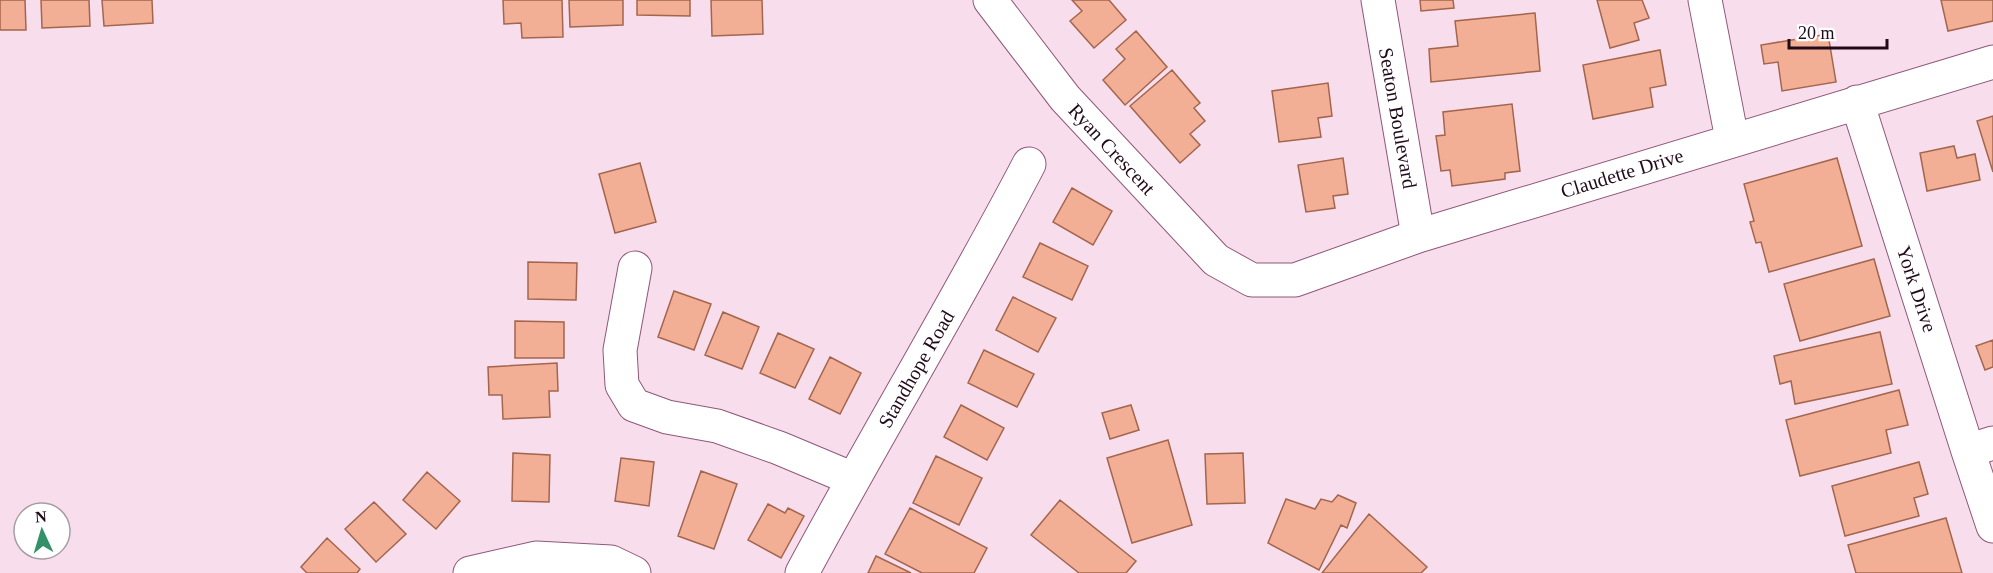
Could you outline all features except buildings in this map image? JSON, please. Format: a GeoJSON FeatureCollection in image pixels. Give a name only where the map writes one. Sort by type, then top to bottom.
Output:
{"type":"FeatureCollection","features":[{"type":"Feature","properties":{"kind":"street","name":"Ryan Crescent"},"geometry":{"type":"LineString","coordinates":[[990,0],[1065,98],[1216,260],[1252,280]]}},
{"type":"Feature","properties":{"kind":"street","name":"Seaton Boulevard"},"geometry":{"type":"LineString","coordinates":[[1378,0],[1418,236]]}},
{"type":"Feature","properties":{"kind":"street"},"geometry":{"type":"LineString","coordinates":[[1706,0],[1732,140]]}},
{"type":"Feature","properties":{"kind":"street","name":"Claudette Drive"},"geometry":{"type":"LineString","coordinates":[[1252,280],[1295,280],[1418,236],[1993,62]]}},
{"type":"Feature","properties":{"kind":"street","name":"York Drive"},"geometry":{"type":"LineString","coordinates":[[1857,102],[1981,447],[1993,526]]}},
{"type":"Feature","properties":{"kind":"street","name":"Standhope Road"},"geometry":{"type":"LineString","coordinates":[[802,573],[984,250],[1029,164]]}},
{"type":"Feature","properties":{"kind":"street"},"geometry":{"type":"LineString","coordinates":[[635,268],[620,350],[622,385],[634,405],[667,417],[717,426],[779,448],[853,479]]}},
{"type":"Feature","properties":{"kind":"street"},"geometry":{"type":"LineString","coordinates":[[470,573],[536,558],[611,562],[634,573]]}}]}
